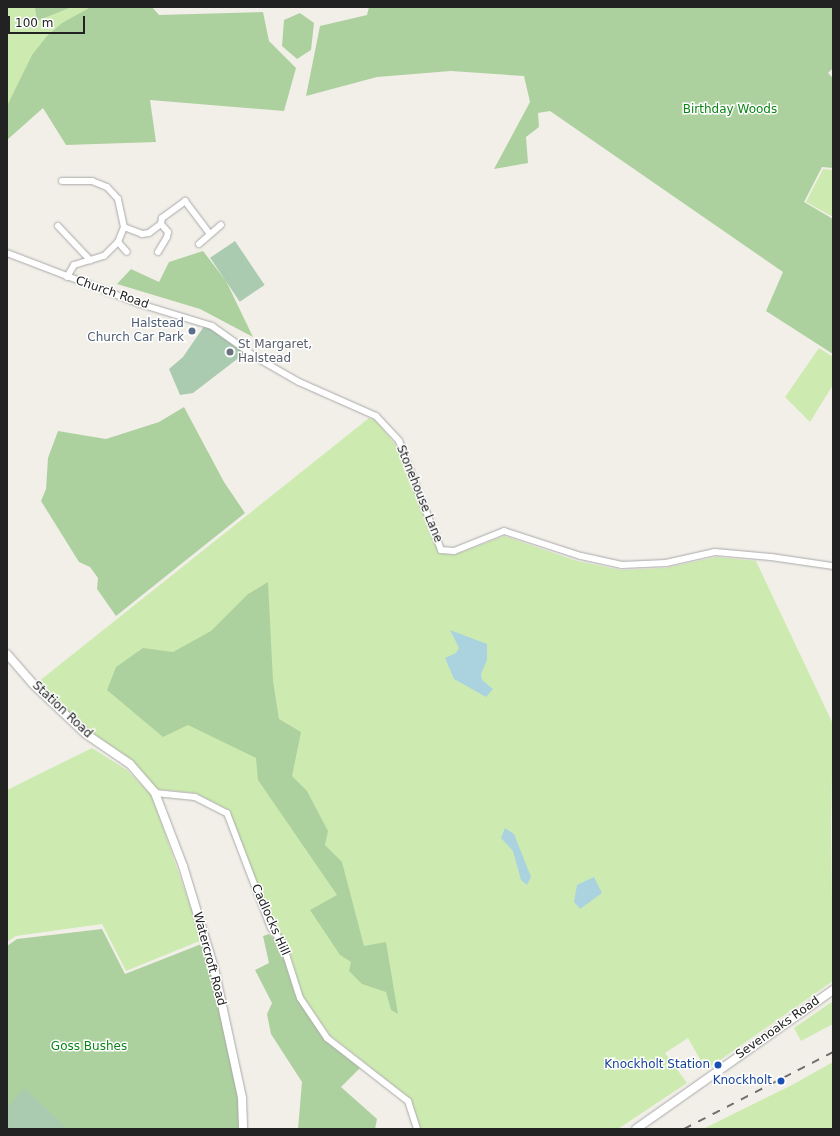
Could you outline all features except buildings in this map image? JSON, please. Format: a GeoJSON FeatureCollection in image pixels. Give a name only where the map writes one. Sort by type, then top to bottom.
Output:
{"type":"FeatureCollection","features":[{"type":"Feature","properties":{"kind":"street"},"geometry":{"type":"LineString","coordinates":[[62,181],[92,181],[111,190],[118,199],[124,227],[118,242],[104,256],[74,265],[66,277]]}},
{"type":"Feature","properties":{"kind":"street"},"geometry":{"type":"LineString","coordinates":[[124,227],[142,234],[148,233],[161,224],[162,218],[185,201],[210,234]]}},
{"type":"Feature","properties":{"kind":"street"},"geometry":{"type":"LineString","coordinates":[[158,252],[167,237],[168,232],[161,224]]}},
{"type":"Feature","properties":{"kind":"street"},"geometry":{"type":"LineString","coordinates":[[58,226],[90,260]]}},
{"type":"Feature","properties":{"kind":"street"},"geometry":{"type":"LineString","coordinates":[[199,244],[221,226]]}},
{"type":"Feature","properties":{"kind":"street"},"geometry":{"type":"LineString","coordinates":[[118,242],[127,252]]}},
{"type":"Feature","properties":{"kind":"street","name":"Church Road"},"geometry":{"type":"LineString","coordinates":[[7,253],[66,277],[212,326],[257,358]]}},
{"type":"Feature","properties":{"kind":"street","name":"Stonehouse Lane"},"geometry":{"type":"LineString","coordinates":[[257,358],[299,382],[376,416],[398,441],[441,550],[454,551],[504,531],[581,556],[622,565],[666,563],[715,552],[771,557],[833,566]]}},
{"type":"Feature","properties":{"kind":"street","name":"Station Road"},"geometry":{"type":"LineString","coordinates":[[7,654],[32,683],[86,734],[130,764],[156,793]]}},
{"type":"Feature","properties":{"kind":"street","name":"Watercroft Road"},"geometry":{"type":"LineString","coordinates":[[156,793],[183,866],[214,968],[242,1098],[243,1129]]}},
{"type":"Feature","properties":{"kind":"street","name":"Cadlocks Hill"},"geometry":{"type":"LineString","coordinates":[[156,793],[195,797],[227,813],[271,928],[282,942],[300,998],[327,1038],[408,1101],[417,1129]]}},
{"type":"Feature","properties":{"kind":"street","name":"Sevenoaks Road"},"geometry":{"type":"LineString","coordinates":[[636,1129],[833,990]]}},
{"type":"Feature","properties":{"kind":"green space"},"geometry":{"type":"Polygon","coordinates":[[[7,7],[97,7],[7,115],[7,7]]]}},
{"type":"Feature","properties":{"kind":"green space"},"geometry":{"type":"Polygon","coordinates":[[[35,7],[68,7],[69,8],[37,21],[35,7]]]}},
{"type":"Feature","properties":{"kind":"green space"},"geometry":{"type":"Polygon","coordinates":[[[91,7],[152,7],[159,15],[263,12],[269,41],[296,68],[284,111],[150,100],[156,142],[66,145],[43,108],[7,140],[7,106],[32,55],[47,36],[62,23],[91,7]]]}},
{"type":"Feature","properties":{"kind":"green space","name":"Birthday Woods"},"geometry":{"type":"Polygon","coordinates":[[[369,7],[833,7],[833,68],[828,73],[833,78],[833,168],[822,167],[804,202],[833,219],[833,354],[766,311],[783,272],[550,111],[538,113],[539,127],[526,137],[528,163],[494,169],[530,102],[524,76],[451,71],[377,77],[306,96],[320,26],[367,15],[369,7]]]}},
{"type":"Feature","properties":{"kind":"green space"},"geometry":{"type":"Polygon","coordinates":[[[300,13],[314,23],[311,50],[297,59],[282,46],[284,20],[300,13]]]}},
{"type":"Feature","properties":{"kind":"green space"},"geometry":{"type":"Polygon","coordinates":[[[823,169],[833,170],[833,217],[806,202],[823,169]]]}},
{"type":"Feature","properties":{"kind":"green space"},"geometry":{"type":"Polygon","coordinates":[[[235,241],[265,285],[240,302],[210,258],[235,241]]]}},
{"type":"Feature","properties":{"kind":"green space"},"geometry":{"type":"Polygon","coordinates":[[[203,251],[226,281],[253,337],[200,309],[117,284],[131,269],[159,282],[169,262],[203,251]]]}},
{"type":"Feature","properties":{"kind":"green space"},"geometry":{"type":"Polygon","coordinates":[[[205,325],[245,353],[193,393],[180,395],[169,369],[183,357],[205,325]]]}},
{"type":"Feature","properties":{"kind":"green space"},"geometry":{"type":"Polygon","coordinates":[[[819,348],[833,357],[833,385],[810,422],[785,397],[819,348]]]}},
{"type":"Feature","properties":{"kind":"green space"},"geometry":{"type":"Polygon","coordinates":[[[184,407],[224,482],[245,513],[116,616],[97,589],[98,578],[90,567],[79,562],[41,501],[46,489],[48,458],[58,431],[106,439],[159,422],[184,407]]]}},
{"type":"Feature","properties":{"kind":"green space"},"geometry":{"type":"Polygon","coordinates":[[[369,418],[375,420],[395,444],[439,553],[454,555],[504,536],[577,561],[621,570],[665,568],[716,557],[756,561],[833,724],[831,826],[833,981],[706,1070],[688,1038],[665,1053],[687,1083],[618,1129],[421,1129],[411,1099],[330,1035],[303,996],[286,941],[273,925],[229,810],[195,793],[157,789],[132,760],[88,730],[38,682],[369,418]]]}},
{"type":"Feature","properties":{"kind":"green space"},"geometry":{"type":"Polygon","coordinates":[[[268,582],[273,681],[279,719],[301,732],[292,776],[307,791],[328,831],[325,845],[342,862],[364,946],[386,942],[398,1014],[391,1010],[386,992],[362,984],[349,971],[351,962],[340,955],[310,910],[337,895],[258,780],[256,758],[188,725],[163,737],[107,690],[116,667],[143,648],[173,652],[211,631],[248,594],[268,582]]]}},
{"type":"Feature","properties":{"kind":"green space"},"geometry":{"type":"Polygon","coordinates":[[[92,748],[127,770],[152,796],[202,940],[126,971],[102,924],[16,936],[7,942],[7,790],[92,748]]]}},
{"type":"Feature","properties":{"kind":"green space","name":"Goss Bushes"},"geometry":{"type":"Polygon","coordinates":[[[102,929],[125,974],[204,943],[228,1042],[238,1099],[239,1129],[7,1129],[7,946],[17,939],[102,929]]]}},
{"type":"Feature","properties":{"kind":"green space"},"geometry":{"type":"Polygon","coordinates":[[[269,934],[279,943],[295,995],[325,1041],[360,1068],[341,1087],[377,1119],[375,1129],[298,1129],[302,1082],[271,1034],[267,1014],[272,1003],[255,970],[269,963],[263,936],[269,934]]]}},
{"type":"Feature","properties":{"kind":"green space"},"geometry":{"type":"Polygon","coordinates":[[[833,1001],[833,1024],[801,1041],[794,1028],[833,1001]]]}},
{"type":"Feature","properties":{"kind":"green space"},"geometry":{"type":"Polygon","coordinates":[[[833,1062],[833,1129],[703,1129],[792,1085],[833,1062]]]}},
{"type":"Feature","properties":{"kind":"green space"},"geometry":{"type":"Polygon","coordinates":[[[24,1088],[68,1129],[7,1129],[7,1108],[24,1088]]]}},
{"type":"Feature","properties":{"kind":"water"},"geometry":{"type":"Polygon","coordinates":[[[450,630],[487,644],[487,660],[481,674],[482,680],[493,689],[486,697],[454,679],[445,658],[456,653],[459,648],[450,630]]]}},
{"type":"Feature","properties":{"kind":"water"},"geometry":{"type":"Polygon","coordinates":[[[505,828],[514,834],[531,877],[527,885],[521,880],[513,851],[501,838],[505,828]]]}},
{"type":"Feature","properties":{"kind":"water"},"geometry":{"type":"Polygon","coordinates":[[[594,877],[602,893],[580,909],[574,902],[577,885],[594,877]]]}},
{"type":"Feature","properties":{"kind":"railway"},"geometry":{"type":"LineString","coordinates":[[684,1129],[833,1052]]}},
{"type":"Feature","properties":{"kind":"place","name":"Halstead Church Car Park"},"geometry":{"type":"Point","coordinates":[192,331]}},
{"type":"Feature","properties":{"kind":"place","name":"St Margaret, Halstead"},"geometry":{"type":"Point","coordinates":[230,352]}},
{"type":"Feature","properties":{"kind":"place","name":"Knockholt Station"},"geometry":{"type":"Point","coordinates":[718,1065]}},
{"type":"Feature","properties":{"kind":"place","name":"Knockholt"},"geometry":{"type":"Point","coordinates":[781,1081]}}]}
